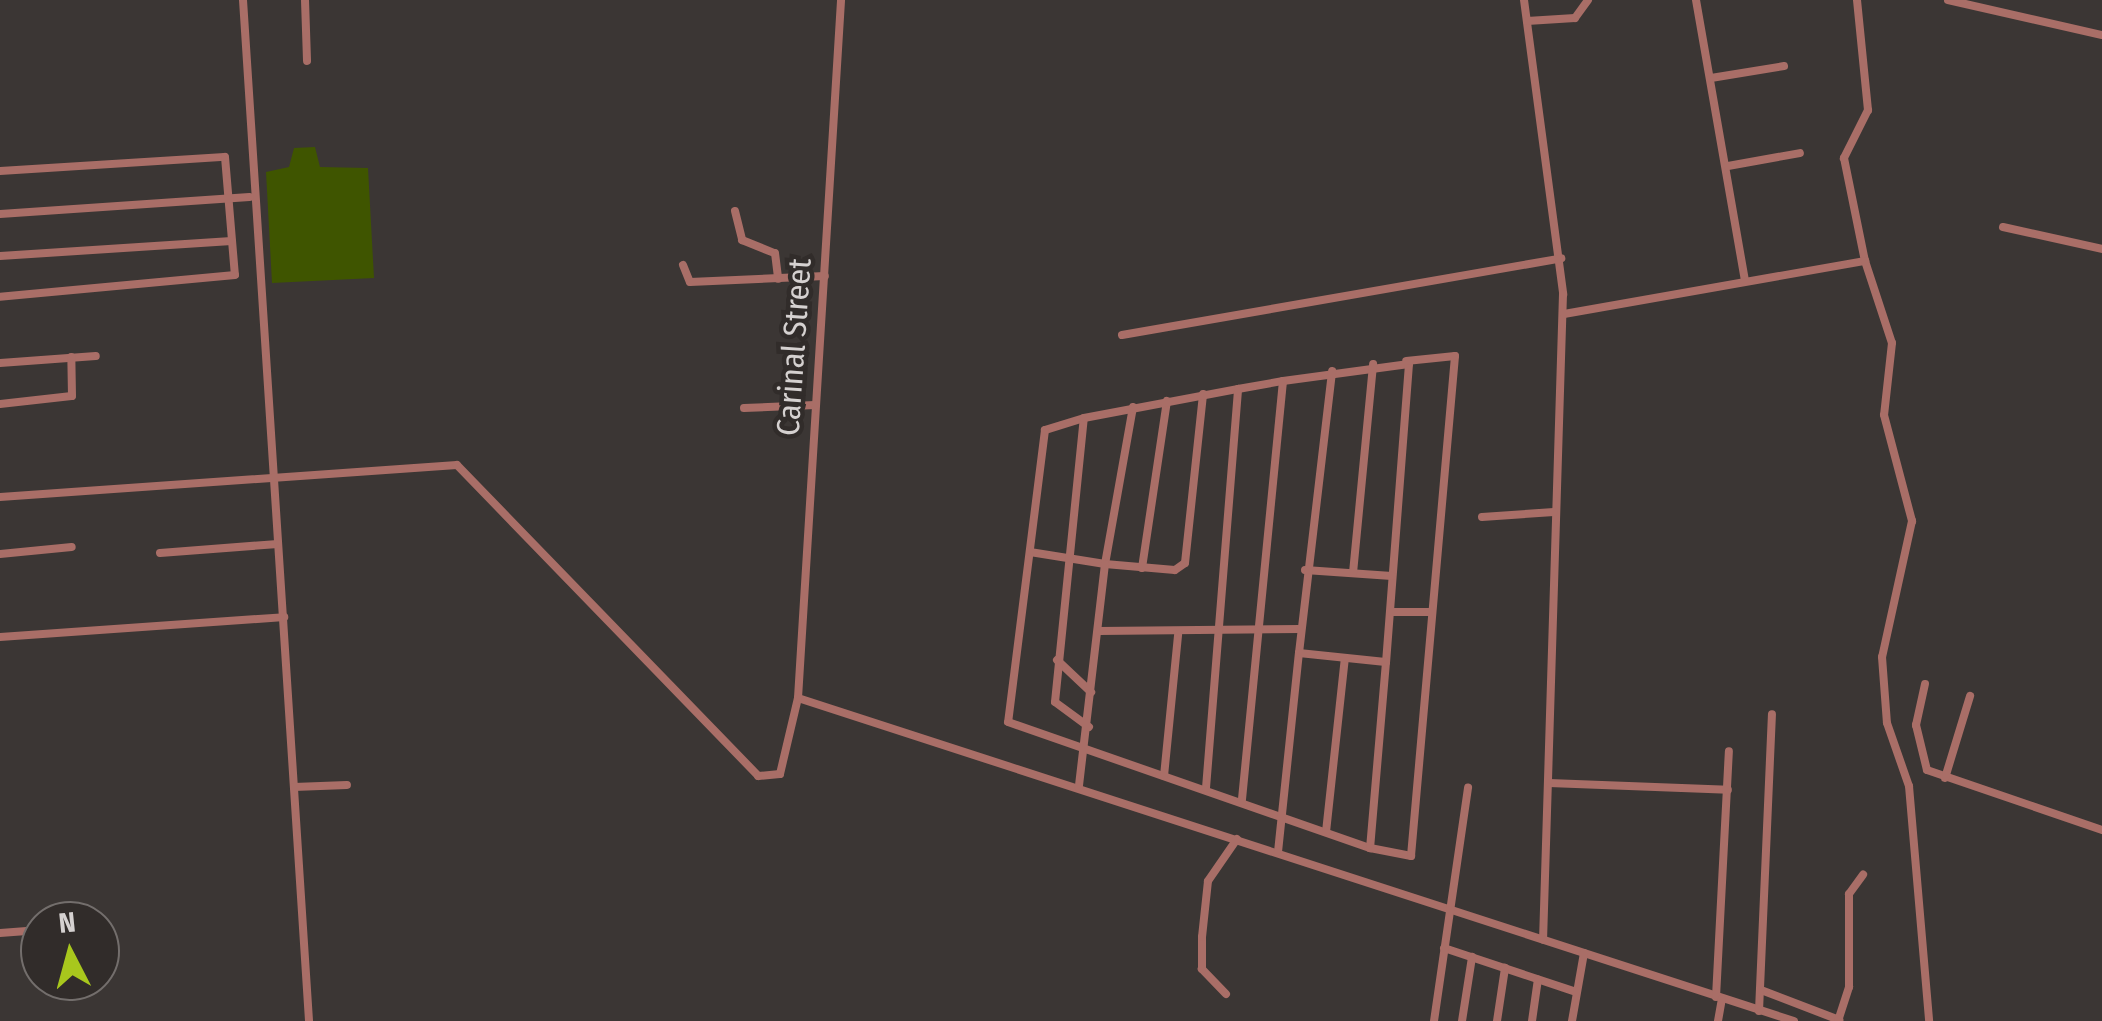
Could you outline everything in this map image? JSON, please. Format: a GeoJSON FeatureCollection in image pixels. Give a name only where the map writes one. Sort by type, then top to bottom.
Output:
{"type":"FeatureCollection","features":[{"type":"Feature","properties":{"kind":"street"},"geometry":{"type":"LineString","coordinates":[[243,0],[310,1021]]}},
{"type":"Feature","properties":{"kind":"street"},"geometry":{"type":"LineString","coordinates":[[305,0],[307,61]]}},
{"type":"Feature","properties":{"kind":"street","name":"Carinal Street"},"geometry":{"type":"LineString","coordinates":[[274,479],[457,465],[763,778],[780,774],[798,698],[841,0]]}},
{"type":"Feature","properties":{"kind":"street"},"geometry":{"type":"LineString","coordinates":[[1524,0],[1561,258],[1564,314],[1554,512],[1544,940]]}},
{"type":"Feature","properties":{"kind":"street"},"geometry":{"type":"LineString","coordinates":[[1527,21],[1575,18],[1588,0]]}},
{"type":"Feature","properties":{"kind":"street"},"geometry":{"type":"LineString","coordinates":[[1696,0],[1745,280]]}},
{"type":"Feature","properties":{"kind":"street"},"geometry":{"type":"LineString","coordinates":[[1857,0],[1868,110],[1844,158],[1865,261],[1892,344],[1884,415],[1912,521],[1882,658],[1887,723],[1910,786],[1930,1021]]}},
{"type":"Feature","properties":{"kind":"street"},"geometry":{"type":"LineString","coordinates":[[1948,0],[2102,35]]}},
{"type":"Feature","properties":{"kind":"street"},"geometry":{"type":"LineString","coordinates":[[1712,78],[1784,66]]}},
{"type":"Feature","properties":{"kind":"street"},"geometry":{"type":"LineString","coordinates":[[1728,166],[1800,153]]}},
{"type":"Feature","properties":{"kind":"street"},"geometry":{"type":"LineString","coordinates":[[0,171],[222,156],[232,241],[231,280],[0,297]]}},
{"type":"Feature","properties":{"kind":"street"},"geometry":{"type":"LineString","coordinates":[[0,214],[248,197]]}},
{"type":"Feature","properties":{"kind":"street"},"geometry":{"type":"LineString","coordinates":[[735,211],[742,240],[774,253],[778,279]]}},
{"type":"Feature","properties":{"kind":"street"},"geometry":{"type":"LineString","coordinates":[[2003,227],[2102,250]]}},
{"type":"Feature","properties":{"kind":"street"},"geometry":{"type":"LineString","coordinates":[[0,256],[232,241]]}},
{"type":"Feature","properties":{"kind":"street"},"geometry":{"type":"LineString","coordinates":[[1122,335],[1561,258]]}},
{"type":"Feature","properties":{"kind":"street"},"geometry":{"type":"LineString","coordinates":[[1564,314],[1865,261]]}},
{"type":"Feature","properties":{"kind":"street"},"geometry":{"type":"LineString","coordinates":[[683,265],[690,282],[825,276]]}},
{"type":"Feature","properties":{"kind":"street"},"geometry":{"type":"LineString","coordinates":[[0,363],[96,356]]}},
{"type":"Feature","properties":{"kind":"street"},"geometry":{"type":"LineString","coordinates":[[1455,356],[1411,856],[1370,848],[1206,788],[1017,732],[1007,717],[1045,430],[1167,400],[1373,364],[1455,356]]}},
{"type":"Feature","properties":{"kind":"street"},"geometry":{"type":"LineString","coordinates":[[0,404],[72,396],[71,357]]}},
{"type":"Feature","properties":{"kind":"street"},"geometry":{"type":"LineString","coordinates":[[1370,848],[1391,612],[1406,361]]}},
{"type":"Feature","properties":{"kind":"street"},"geometry":{"type":"LineString","coordinates":[[1352,573],[1373,364]]}},
{"type":"Feature","properties":{"kind":"street"},"geometry":{"type":"LineString","coordinates":[[1278,852],[1285,818],[1305,570],[1332,371]]}},
{"type":"Feature","properties":{"kind":"street"},"geometry":{"type":"LineString","coordinates":[[1242,801],[1283,381]]}},
{"type":"Feature","properties":{"kind":"street"},"geometry":{"type":"LineString","coordinates":[[1206,788],[1238,388]]}},
{"type":"Feature","properties":{"kind":"street"},"geometry":{"type":"LineString","coordinates":[[1030,552],[1142,568],[1185,563],[1204,394]]}},
{"type":"Feature","properties":{"kind":"street"},"geometry":{"type":"LineString","coordinates":[[1142,568],[1167,400]]}},
{"type":"Feature","properties":{"kind":"street"},"geometry":{"type":"LineString","coordinates":[[744,408],[815,405]]}},
{"type":"Feature","properties":{"kind":"street"},"geometry":{"type":"LineString","coordinates":[[1080,787],[1105,564],[1133,408]]}},
{"type":"Feature","properties":{"kind":"street"},"geometry":{"type":"LineString","coordinates":[[1084,418],[1057,660],[1058,709],[1089,727]]}},
{"type":"Feature","properties":{"kind":"street"},"geometry":{"type":"LineString","coordinates":[[0,497],[274,479]]}},
{"type":"Feature","properties":{"kind":"street"},"geometry":{"type":"LineString","coordinates":[[1482,517],[1554,512]]}},
{"type":"Feature","properties":{"kind":"street"},"geometry":{"type":"LineString","coordinates":[[160,553],[278,544]]}},
{"type":"Feature","properties":{"kind":"street"},"geometry":{"type":"LineString","coordinates":[[0,554],[72,548]]}},
{"type":"Feature","properties":{"kind":"street"},"geometry":{"type":"LineString","coordinates":[[1305,570],[1392,576]]}},
{"type":"Feature","properties":{"kind":"street"},"geometry":{"type":"LineString","coordinates":[[1391,612],[1432,612]]}},
{"type":"Feature","properties":{"kind":"street"},"geometry":{"type":"LineString","coordinates":[[0,637],[284,617]]}},
{"type":"Feature","properties":{"kind":"street"},"geometry":{"type":"LineString","coordinates":[[1099,631],[1216,636],[1300,630]]}},
{"type":"Feature","properties":{"kind":"street"},"geometry":{"type":"LineString","coordinates":[[1164,776],[1178,635]]}},
{"type":"Feature","properties":{"kind":"street"},"geometry":{"type":"LineString","coordinates":[[1299,653],[1386,662]]}},
{"type":"Feature","properties":{"kind":"street"},"geometry":{"type":"LineString","coordinates":[[1326,832],[1345,658]]}},
{"type":"Feature","properties":{"kind":"street"},"geometry":{"type":"LineString","coordinates":[[1057,660],[1091,692]]}},
{"type":"Feature","properties":{"kind":"street"},"geometry":{"type":"LineString","coordinates":[[1925,684],[1916,711],[1920,756],[1945,778],[2102,830]]}},
{"type":"Feature","properties":{"kind":"street"},"geometry":{"type":"LineString","coordinates":[[1945,778],[1970,696]]}},
{"type":"Feature","properties":{"kind":"street"},"geometry":{"type":"LineString","coordinates":[[798,698],[1794,1021]]}},
{"type":"Feature","properties":{"kind":"street"},"geometry":{"type":"LineString","coordinates":[[1759,1011],[1772,714]]}},
{"type":"Feature","properties":{"kind":"street"},"geometry":{"type":"LineString","coordinates":[[1718,1021],[1729,751]]}},
{"type":"Feature","properties":{"kind":"street"},"geometry":{"type":"LineString","coordinates":[[1549,783],[1728,790]]}},
{"type":"Feature","properties":{"kind":"street"},"geometry":{"type":"LineString","coordinates":[[294,787],[347,785]]}},
{"type":"Feature","properties":{"kind":"street"},"geometry":{"type":"LineString","coordinates":[[1434,1021],[1468,787]]}},
{"type":"Feature","properties":{"kind":"street"},"geometry":{"type":"LineString","coordinates":[[1226,994],[1202,969],[1202,937],[1208,881],[1237,839]]}},
{"type":"Feature","properties":{"kind":"street"},"geometry":{"type":"LineString","coordinates":[[1761,990],[1838,1020],[1849,987],[1849,894],[1863,875]]}},
{"type":"Feature","properties":{"kind":"street"},"geometry":{"type":"LineString","coordinates":[[1444,948],[1576,992]]}},
{"type":"Feature","properties":{"kind":"street"},"geometry":{"type":"LineString","coordinates":[[1575,1020],[1584,953]]}},
{"type":"Feature","properties":{"kind":"street"},"geometry":{"type":"LineString","coordinates":[[1462,1021],[1472,957]]}},
{"type":"Feature","properties":{"kind":"street"},"geometry":{"type":"LineString","coordinates":[[1496,1021],[1505,968]]}},
{"type":"Feature","properties":{"kind":"street"},"geometry":{"type":"LineString","coordinates":[[1532,1021],[1538,980]]}},
{"type":"Feature","properties":{"kind":"green space"},"geometry":{"type":"Polygon","coordinates":[[[315,147],[320,167],[368,168],[374,278],[272,283],[266,172],[289,167],[294,148],[315,147]]]}}]}
